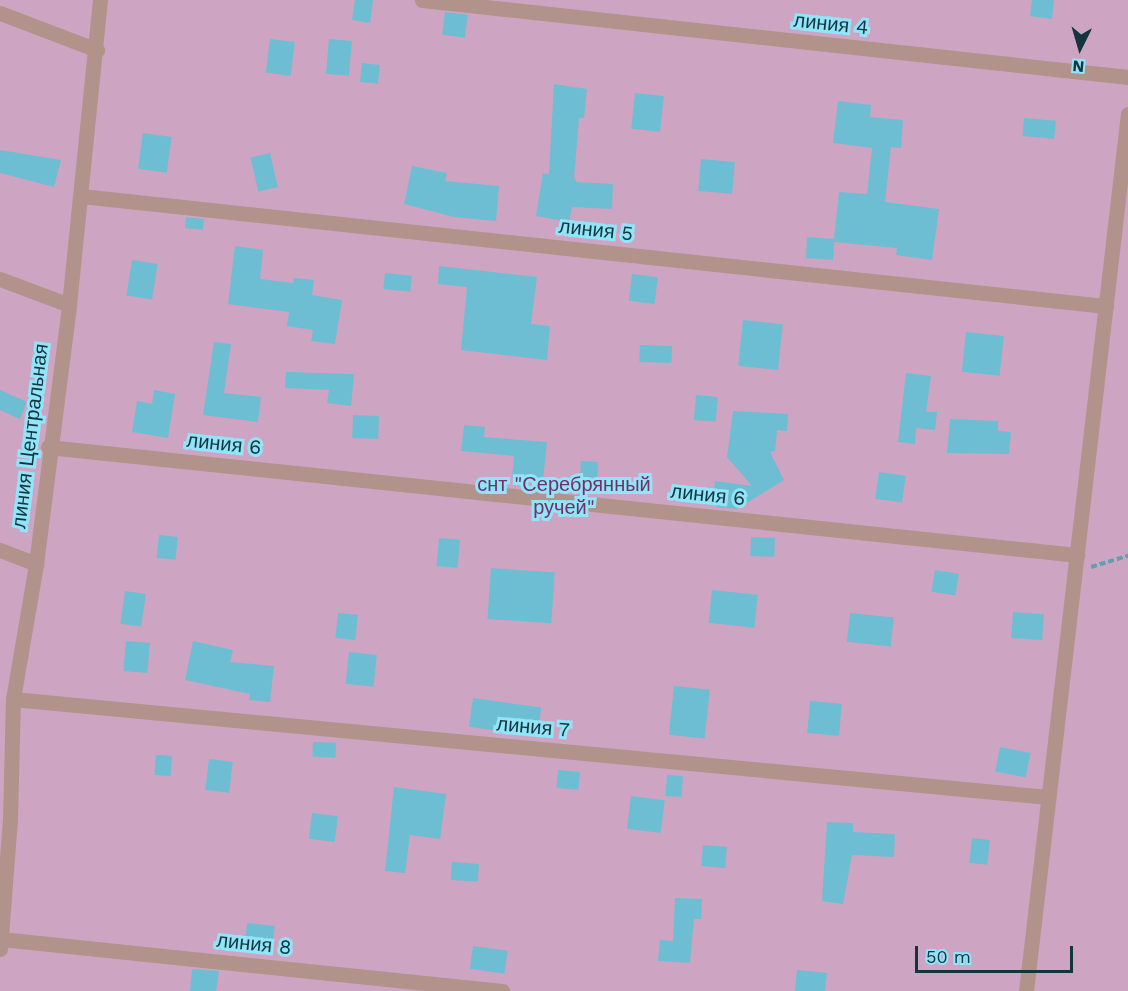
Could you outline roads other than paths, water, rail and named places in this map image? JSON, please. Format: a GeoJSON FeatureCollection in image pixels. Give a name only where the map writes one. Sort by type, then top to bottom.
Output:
{"type":"FeatureCollection","features":[{"type":"Feature","properties":{"kind":"street","name":"линия Центральная"},"geometry":{"type":"LineString","coordinates":[[1,944],[5,818],[13,699],[36,564],[48,447],[69,305],[97,50],[100,0]]}},
{"type":"Feature","properties":{"kind":"street","name":"линия 4"},"geometry":{"type":"LineString","coordinates":[[422,0],[1128,77]]}},
{"type":"Feature","properties":{"kind":"street"},"geometry":{"type":"LineString","coordinates":[[0,13],[97,50]]}},
{"type":"Feature","properties":{"kind":"street"},"geometry":{"type":"LineString","coordinates":[[1026,991],[1128,114]]}},
{"type":"Feature","properties":{"kind":"street","name":"линия 5"},"geometry":{"type":"LineString","coordinates":[[81,196],[1106,306]]}},
{"type":"Feature","properties":{"kind":"street"},"geometry":{"type":"LineString","coordinates":[[0,279],[69,305]]}},
{"type":"Feature","properties":{"kind":"street","name":"линия 6"},"geometry":{"type":"LineString","coordinates":[[48,447],[1076,561]]}},
{"type":"Feature","properties":{"kind":"street"},"geometry":{"type":"LineString","coordinates":[[0,550],[36,564]]}},
{"type":"Feature","properties":{"kind":"street","name":"линия 7"},"geometry":{"type":"LineString","coordinates":[[13,699],[1048,797]]}},
{"type":"Feature","properties":{"kind":"street","name":"линия 8"},"geometry":{"type":"LineString","coordinates":[[1,944],[502,991]]}},
{"type":"Feature","properties":{"kind":"park label","name":"снт \"Серебрянный ручей\""},"geometry":{"type":"Point","coordinates":[564,496]}}]}
